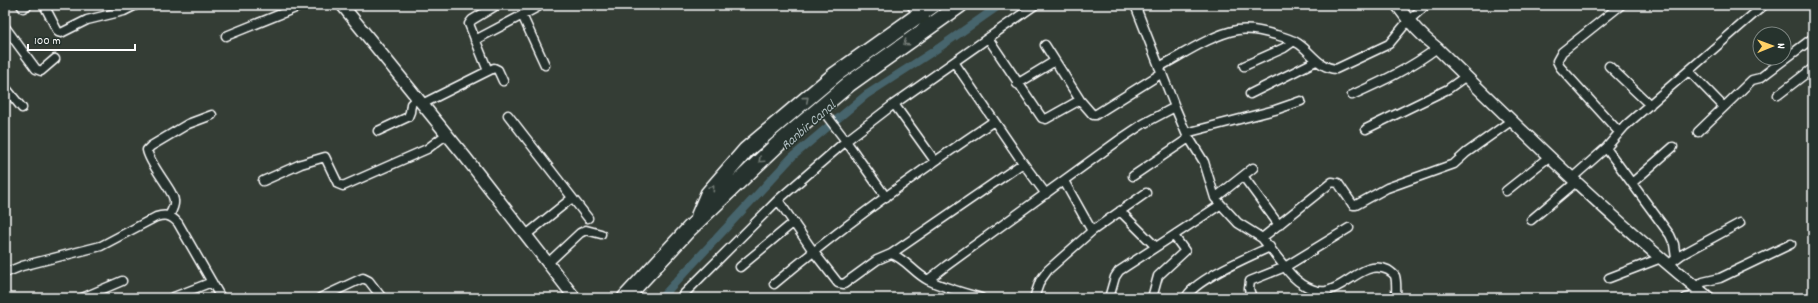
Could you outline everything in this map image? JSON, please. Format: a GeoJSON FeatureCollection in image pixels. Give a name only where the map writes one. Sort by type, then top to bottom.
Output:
{"type":"FeatureCollection","features":[{"type":"Feature","properties":{"kind":"highway"},"geometry":{"type":"LineString","coordinates":[[692,226],[708,194],[746,150],[836,74],[916,10],[933,5]]}},
{"type":"Feature","properties":{"kind":"highway"},"geometry":{"type":"LineString","coordinates":[[625,298],[692,226],[777,145],[824,112],[876,64],[960,5]]}},
{"type":"Feature","properties":{"kind":"street"},"geometry":{"type":"LineString","coordinates":[[21,5],[23,8],[28,5]]}},
{"type":"Feature","properties":{"kind":"street"},"geometry":{"type":"LineString","coordinates":[[44,5],[58,32],[61,33],[87,20],[124,11],[136,5]]}},
{"type":"Feature","properties":{"kind":"street"},"geometry":{"type":"LineString","coordinates":[[226,36],[303,5]]}},
{"type":"Feature","properties":{"kind":"street"},"geometry":{"type":"LineString","coordinates":[[342,5],[442,138],[526,235],[575,298]]}},
{"type":"Feature","properties":{"kind":"street"},"geometry":{"type":"LineString","coordinates":[[488,71],[475,40],[470,23],[497,5]]}},
{"type":"Feature","properties":{"kind":"street"},"geometry":{"type":"LineString","coordinates":[[680,298],[778,200],[846,141],[894,104],[1035,5]]}},
{"type":"Feature","properties":{"kind":"street"},"geometry":{"type":"LineString","coordinates":[[1135,5],[1175,107],[1188,136],[1204,162],[1217,202],[1238,223],[1262,238],[1294,279],[1302,284],[1325,291],[1336,287],[1362,272],[1383,268],[1395,276],[1396,298]]}},
{"type":"Feature","properties":{"kind":"street"},"geometry":{"type":"LineString","coordinates":[[1397,5],[1408,21],[1425,39],[1437,48],[1511,121],[1574,180],[1669,260],[1693,295],[1710,298]]}},
{"type":"Feature","properties":{"kind":"street"},"geometry":{"type":"LineString","coordinates":[[1045,45],[1080,100],[1091,114],[1095,115],[1160,70],[1212,39],[1236,30],[1263,30],[1294,41],[1305,48],[1316,60],[1332,68],[1339,68],[1389,44],[1408,21],[1426,5]]}},
{"type":"Feature","properties":{"kind":"street"},"geometry":{"type":"LineString","coordinates":[[1619,132],[1557,61],[1562,52],[1620,5]]}},
{"type":"Feature","properties":{"kind":"street"},"geometry":{"type":"LineString","coordinates":[[1531,220],[1606,148],[1619,132],[1764,5]]}},
{"type":"Feature","properties":{"kind":"street"},"geometry":{"type":"LineString","coordinates":[[475,40],[538,7]]}},
{"type":"Feature","properties":{"kind":"street"},"geometry":{"type":"LineString","coordinates":[[916,10],[929,27]]}},
{"type":"Feature","properties":{"kind":"street"},"geometry":{"type":"LineString","coordinates":[[522,15],[546,65]]}},
{"type":"Feature","properties":{"kind":"street"},"geometry":{"type":"LineString","coordinates":[[5,27],[36,69],[42,70],[55,58]]}},
{"type":"Feature","properties":{"kind":"street"},"geometry":{"type":"LineString","coordinates":[[988,38],[1039,116],[1044,119],[1080,100]]}},
{"type":"Feature","properties":{"kind":"street"},"geometry":{"type":"LineString","coordinates":[[1698,132],[1752,80],[1761,77],[1813,38]]}},
{"type":"Feature","properties":{"kind":"street"},"geometry":{"type":"LineString","coordinates":[[1244,66],[1284,48],[1294,41]]}},
{"type":"Feature","properties":{"kind":"street"},"geometry":{"type":"LineString","coordinates":[[1352,95],[1417,62],[1437,48]]}},
{"type":"Feature","properties":{"kind":"street"},"geometry":{"type":"LineString","coordinates":[[1250,94],[1316,60]]}},
{"type":"Feature","properties":{"kind":"street"},"geometry":{"type":"LineString","coordinates":[[1017,84],[1054,61]]}},
{"type":"Feature","properties":{"kind":"street"},"geometry":{"type":"LineString","coordinates":[[954,62],[1046,194]]}},
{"type":"Feature","properties":{"kind":"street"},"geometry":{"type":"LineString","coordinates":[[1608,66],[1650,105]]}},
{"type":"Feature","properties":{"kind":"street"},"geometry":{"type":"LineString","coordinates":[[1778,95],[1813,68]]}},
{"type":"Feature","properties":{"kind":"street"},"geometry":{"type":"LineString","coordinates":[[378,131],[408,117],[416,102],[488,71],[496,69],[503,81]]}},
{"type":"Feature","properties":{"kind":"street"},"geometry":{"type":"LineString","coordinates":[[1690,70],[1724,107]]}},
{"type":"Feature","properties":{"kind":"street"},"geometry":{"type":"LineString","coordinates":[[1366,129],[1448,89],[1466,76]]}},
{"type":"Feature","properties":{"kind":"street"},"geometry":{"type":"LineString","coordinates":[[5,87],[22,108]]}},
{"type":"Feature","properties":{"kind":"street"},"geometry":{"type":"LineString","coordinates":[[1133,176],[1188,136],[1301,101]]}},
{"type":"Feature","properties":{"kind":"street"},"geometry":{"type":"LineString","coordinates":[[894,104],[935,161]]}},
{"type":"Feature","properties":{"kind":"street"},"geometry":{"type":"LineString","coordinates":[[928,280],[1122,138],[1143,124],[1175,107]]}},
{"type":"Feature","properties":{"kind":"street"},"geometry":{"type":"LineString","coordinates":[[824,112],[886,197]]}},
{"type":"Feature","properties":{"kind":"street"},"geometry":{"type":"LineString","coordinates":[[169,216],[174,204],[174,198],[160,177],[147,150],[150,146],[183,126],[212,115]]}},
{"type":"Feature","properties":{"kind":"street"},"geometry":{"type":"LineString","coordinates":[[508,115],[588,218]]}},
{"type":"Feature","properties":{"kind":"street"},"geometry":{"type":"LineString","coordinates":[[774,284],[813,251],[935,161],[994,121]]}},
{"type":"Feature","properties":{"kind":"street"},"geometry":{"type":"LineString","coordinates":[[1262,238],[1332,182],[1338,183],[1353,205],[1356,205],[1387,188],[1454,164],[1466,153],[1511,121]]}},
{"type":"Feature","properties":{"kind":"street"},"geometry":{"type":"LineString","coordinates":[[263,181],[301,164],[325,156],[338,184],[343,186],[402,161],[442,138]]}},
{"type":"Feature","properties":{"kind":"street"},"geometry":{"type":"LineString","coordinates":[[1632,183],[1673,147]]}},
{"type":"Feature","properties":{"kind":"street"},"geometry":{"type":"LineString","coordinates":[[1606,148],[1672,239],[1669,260]]}},
{"type":"Feature","properties":{"kind":"street"},"geometry":{"type":"LineString","coordinates":[[1506,191],[1550,156]]}},
{"type":"Feature","properties":{"kind":"street"},"geometry":{"type":"LineString","coordinates":[[778,200],[813,251],[838,283],[842,284],[877,260],[891,254],[1023,163]]}},
{"type":"Feature","properties":{"kind":"street"},"geometry":{"type":"LineString","coordinates":[[1109,298],[1115,277],[1119,271],[1174,236],[1217,202],[1253,168]]}},
{"type":"Feature","properties":{"kind":"street"},"geometry":{"type":"LineString","coordinates":[[1243,176],[1279,225]]}},
{"type":"Feature","properties":{"kind":"street"},"geometry":{"type":"LineString","coordinates":[[1064,181],[1092,232]]}},
{"type":"Feature","properties":{"kind":"street"},"geometry":{"type":"LineString","coordinates":[[1034,298],[1044,273],[1092,232],[1146,193]]}},
{"type":"Feature","properties":{"kind":"street"},"geometry":{"type":"LineString","coordinates":[[526,235],[572,198]]}},
{"type":"Feature","properties":{"kind":"street"},"geometry":{"type":"LineString","coordinates":[[1120,211],[1156,247]]}},
{"type":"Feature","properties":{"kind":"street"},"geometry":{"type":"LineString","coordinates":[[5,273],[26,265],[101,246],[156,217],[165,215],[169,216],[178,223],[220,298]]}},
{"type":"Feature","properties":{"kind":"street"},"geometry":{"type":"LineString","coordinates":[[740,266],[794,222]]}},
{"type":"Feature","properties":{"kind":"street"},"geometry":{"type":"LineString","coordinates":[[1609,278],[1669,260],[1740,223]]}},
{"type":"Feature","properties":{"kind":"street"},"geometry":{"type":"LineString","coordinates":[[1252,298],[1249,289],[1250,281],[1284,267],[1349,228]]}},
{"type":"Feature","properties":{"kind":"street"},"geometry":{"type":"LineString","coordinates":[[548,263],[580,233],[586,230],[601,234]]}},
{"type":"Feature","properties":{"kind":"street"},"geometry":{"type":"LineString","coordinates":[[1152,298],[1158,276],[1185,251],[1174,236]]}},
{"type":"Feature","properties":{"kind":"street"},"geometry":{"type":"LineString","coordinates":[[1693,295],[1703,282],[1720,278],[1790,244]]}},
{"type":"Feature","properties":{"kind":"street"},"geometry":{"type":"LineString","coordinates":[[1186,298],[1190,291],[1206,279],[1237,262],[1270,247]]}},
{"type":"Feature","properties":{"kind":"street"},"geometry":{"type":"LineString","coordinates":[[891,254],[899,258],[914,272],[928,280],[981,298]]}},
{"type":"Feature","properties":{"kind":"street"},"geometry":{"type":"LineString","coordinates":[[320,298],[363,278],[369,281],[382,298]]}},
{"type":"Feature","properties":{"kind":"street"},"geometry":{"type":"LineString","coordinates":[[82,298],[122,281]]}},
{"type":"Feature","properties":{"kind":"street"},"geometry":{"type":"LineString","coordinates":[[171,298],[212,282]]}},
{"type":"Feature","properties":{"kind":"waterway","name":"Ranbir Canal"},"geometry":{"type":"LineString","coordinates":[[661,298],[792,157],[866,95],[940,47],[1000,5]]}}]}
